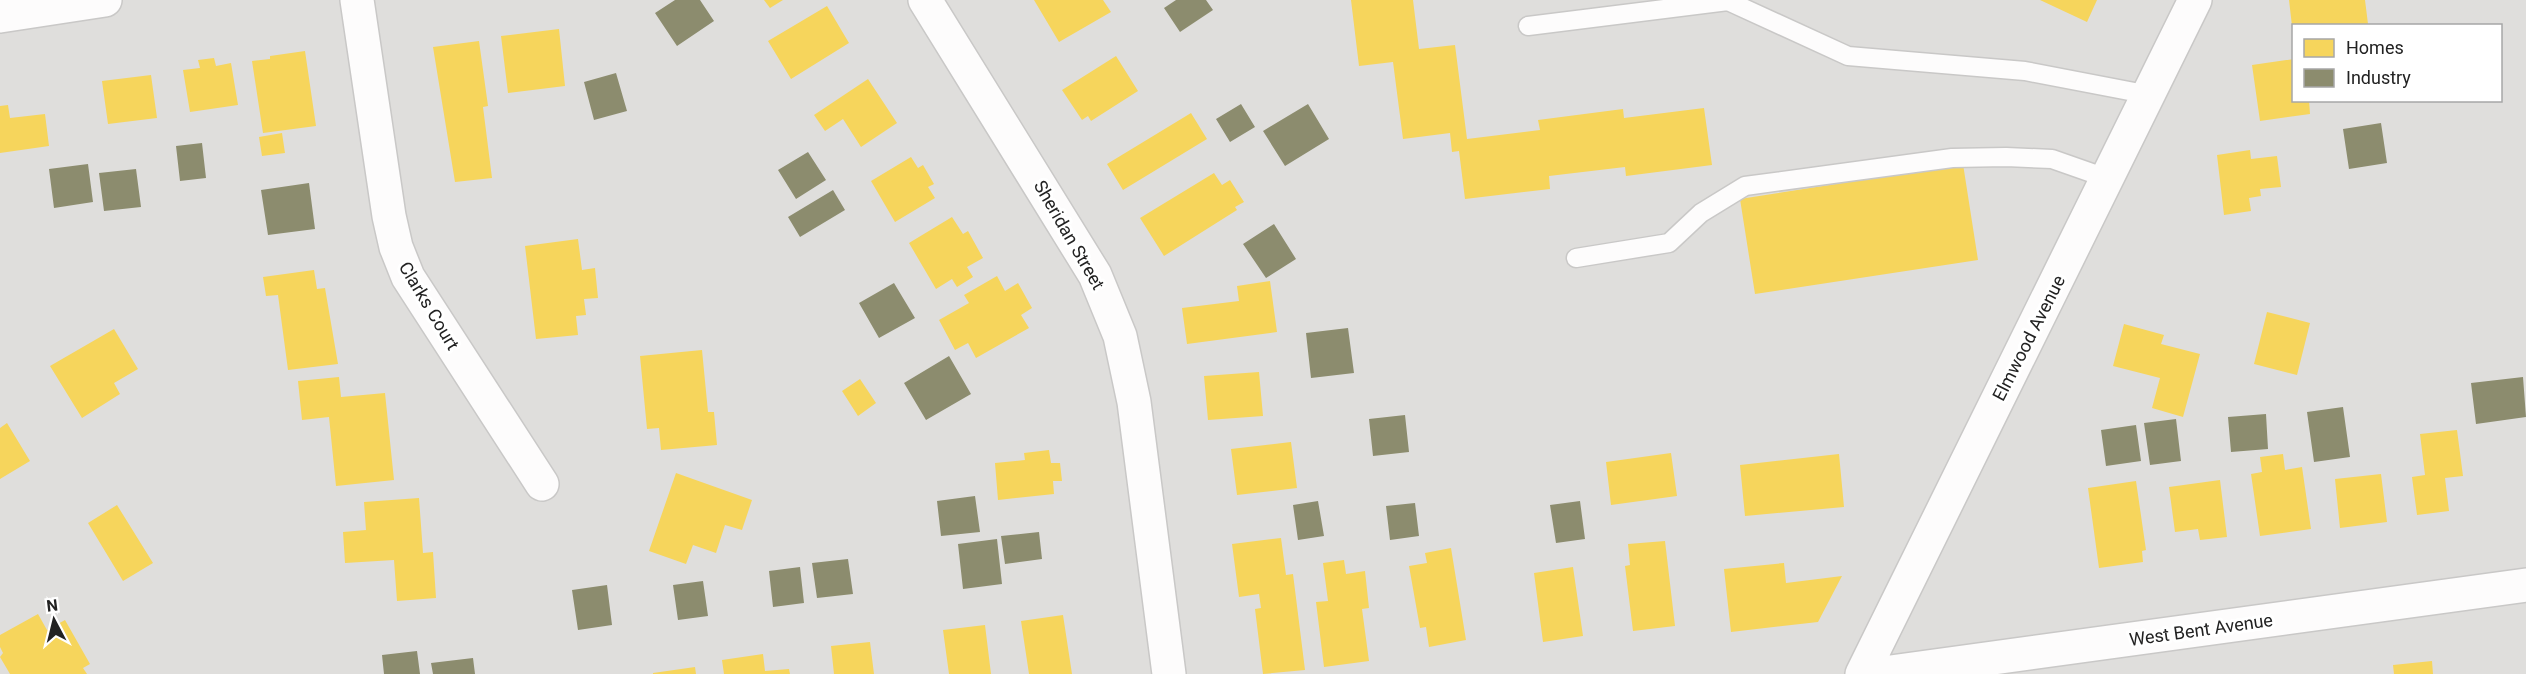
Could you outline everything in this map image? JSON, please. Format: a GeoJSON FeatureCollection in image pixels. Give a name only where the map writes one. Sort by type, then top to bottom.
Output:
{"type":"FeatureCollection","features":[{"type":"Feature","properties":{"kind":"street"},"geometry":{"type":"LineString","coordinates":[[0,16],[105,0]]}},
{"type":"Feature","properties":{"kind":"street","name":"Clarks Court"},"geometry":{"type":"LineString","coordinates":[[357,0],[388,216],[396,247],[408,277],[542,484]]}},
{"type":"Feature","properties":{"kind":"street","name":"Sheridan Street"},"geometry":{"type":"LineString","coordinates":[[925,0],[1095,275],[1120,336],[1134,402],[1169,674]]}},
{"type":"Feature","properties":{"kind":"street","name":"Elmwood Avenue"},"geometry":{"type":"LineString","coordinates":[[1862,674],[2195,0]]}},
{"type":"Feature","properties":{"kind":"street","name":"West Bent Avenue"},"geometry":{"type":"LineString","coordinates":[[1876,674],[2526,585]]}},
{"type":"Feature","properties":{"kind":"lane"},"geometry":{"type":"LineString","coordinates":[[1528,26],[1728,1],[1848,57],[2025,71],[2150,95]]}},
{"type":"Feature","properties":{"kind":"lane"},"geometry":{"type":"LineString","coordinates":[[1576,258],[1669,243],[1701,213],[1745,186],[1952,158],[2006,156],[2052,159],[2109,178]]}},
{"type":"Feature","properties":{"kind":"shaded area"},"geometry":{"type":"Polygon","coordinates":[[[0,0],[2526,0],[2526,674],[0,674],[0,0]]]}},
{"type":"Feature","properties":{"kind":"building: Homes"},"geometry":{"type":"Polygon","coordinates":[[[764,0],[783,0],[770,8],[764,0]]]}},
{"type":"Feature","properties":{"kind":"building: Homes"},"geometry":{"type":"Polygon","coordinates":[[[1034,0],[1103,0],[1111,12],[1059,42],[1034,0]]]}},
{"type":"Feature","properties":{"kind":"building: Homes"},"geometry":{"type":"Polygon","coordinates":[[[1351,0],[1413,0],[1419,49],[1455,45],[1467,139],[1540,130],[1538,120],[1623,109],[1624,118],[1704,108],[1712,165],[1626,176],[1625,167],[1549,176],[1550,189],[1465,199],[1459,151],[1452,152],[1450,133],[1403,139],[1393,62],[1359,66],[1351,0]]]}},
{"type":"Feature","properties":{"kind":"building: Homes"},"geometry":{"type":"Polygon","coordinates":[[[2040,0],[2097,0],[2087,22],[2040,0]]]}},
{"type":"Feature","properties":{"kind":"building: Homes"},"geometry":{"type":"Polygon","coordinates":[[[2289,0],[2365,0],[2368,24],[2292,24],[2292,26],[2289,0]]]}},
{"type":"Feature","properties":{"kind":"building: Homes"},"geometry":{"type":"Polygon","coordinates":[[[827,6],[849,43],[791,79],[768,41],[827,6]]]}},
{"type":"Feature","properties":{"kind":"building: Homes"},"geometry":{"type":"Polygon","coordinates":[[[559,29],[565,86],[508,93],[501,36],[559,29]]]}},
{"type":"Feature","properties":{"kind":"building: Homes"},"geometry":{"type":"Polygon","coordinates":[[[479,41],[488,106],[483,107],[492,178],[455,182],[433,47],[479,41]]]}},
{"type":"Feature","properties":{"kind":"building: Homes"},"geometry":{"type":"Polygon","coordinates":[[[305,51],[316,126],[263,133],[252,61],[305,51]]]}},
{"type":"Feature","properties":{"kind":"building: Homes"},"geometry":{"type":"Polygon","coordinates":[[[1116,56],[1138,91],[1091,121],[1088,116],[1082,120],[1062,90],[1116,56]]]}},
{"type":"Feature","properties":{"kind":"building: Homes"},"geometry":{"type":"Polygon","coordinates":[[[214,58],[216,66],[231,63],[238,105],[190,112],[183,70],[200,68],[198,60],[214,58]]]}},
{"type":"Feature","properties":{"kind":"building: Homes"},"geometry":{"type":"Polygon","coordinates":[[[2292,59],[2292,102],[2309,102],[2310,114],[2260,121],[2252,65],[2292,59]]]}},
{"type":"Feature","properties":{"kind":"building: Homes"},"geometry":{"type":"Polygon","coordinates":[[[151,75],[157,118],[108,124],[102,81],[151,75]]]}},
{"type":"Feature","properties":{"kind":"building: Homes"},"geometry":{"type":"Polygon","coordinates":[[[868,79],[897,123],[861,147],[843,119],[825,131],[814,115],[868,79]]]}},
{"type":"Feature","properties":{"kind":"building: Homes"},"geometry":{"type":"Polygon","coordinates":[[[8,105],[10,118],[45,114],[49,146],[0,153],[0,106],[8,105]]]}},
{"type":"Feature","properties":{"kind":"building: Homes"},"geometry":{"type":"Polygon","coordinates":[[[1191,113],[1207,139],[1123,190],[1107,164],[1191,113]]]}},
{"type":"Feature","properties":{"kind":"building: Homes"},"geometry":{"type":"Polygon","coordinates":[[[282,133],[285,153],[262,156],[259,137],[282,133]]]}},
{"type":"Feature","properties":{"kind":"building: Homes"},"geometry":{"type":"Polygon","coordinates":[[[2250,150],[2251,159],[2277,156],[2281,187],[2260,189],[2261,196],[2249,198],[2251,211],[2224,215],[2217,155],[2250,150]]]}},
{"type":"Feature","properties":{"kind":"building: Homes"},"geometry":{"type":"Polygon","coordinates":[[[911,157],[918,168],[923,165],[934,184],[928,187],[935,198],[895,222],[871,181],[911,157]]]}},
{"type":"Feature","properties":{"kind":"building: Homes"},"geometry":{"type":"Polygon","coordinates":[[[1963,164],[1978,260],[1755,294],[1740,199],[1963,164]]]}},
{"type":"Feature","properties":{"kind":"building: Homes"},"geometry":{"type":"Polygon","coordinates":[[[1214,173],[1222,185],[1230,180],[1244,202],[1235,207],[1237,210],[1164,256],[1140,218],[1214,173]]]}},
{"type":"Feature","properties":{"kind":"building: Homes"},"geometry":{"type":"Polygon","coordinates":[[[952,217],[963,234],[968,231],[983,258],[967,267],[973,277],[957,287],[952,279],[936,289],[909,243],[952,217]]]}},
{"type":"Feature","properties":{"kind":"building: Homes"},"geometry":{"type":"Polygon","coordinates":[[[578,239],[582,270],[595,268],[598,298],[584,299],[586,315],[576,316],[578,335],[536,339],[525,246],[578,239]]]}},
{"type":"Feature","properties":{"kind":"building: Homes"},"geometry":{"type":"Polygon","coordinates":[[[314,270],[317,289],[325,288],[338,364],[288,370],[278,295],[266,296],[263,277],[314,270]]]}},
{"type":"Feature","properties":{"kind":"building: Homes"},"geometry":{"type":"Polygon","coordinates":[[[997,276],[1005,291],[1018,283],[1032,308],[1021,315],[1029,328],[976,358],[968,343],[955,350],[939,320],[969,303],[964,295],[997,276]]]}},
{"type":"Feature","properties":{"kind":"building: Homes"},"geometry":{"type":"Polygon","coordinates":[[[1270,281],[1277,332],[1187,344],[1182,308],[1239,301],[1237,286],[1270,281]]]}},
{"type":"Feature","properties":{"kind":"building: Homes"},"geometry":{"type":"Polygon","coordinates":[[[2267,312],[2310,323],[2297,375],[2254,364],[2267,312]]]}},
{"type":"Feature","properties":{"kind":"building: Homes"},"geometry":{"type":"Polygon","coordinates":[[[2124,324],[2164,335],[2161,344],[2200,354],[2183,417],[2152,408],[2160,378],[2113,366],[2124,324]]]}},
{"type":"Feature","properties":{"kind":"building: Homes"},"geometry":{"type":"Polygon","coordinates":[[[114,329],[138,369],[114,383],[120,394],[82,418],[50,366],[114,329]]]}},
{"type":"Feature","properties":{"kind":"building: Homes"},"geometry":{"type":"Polygon","coordinates":[[[702,350],[708,412],[714,412],[717,445],[661,450],[659,428],[647,429],[640,356],[702,350]]]}},
{"type":"Feature","properties":{"kind":"building: Homes"},"geometry":{"type":"Polygon","coordinates":[[[1259,372],[1263,416],[1208,420],[1204,376],[1259,372]]]}},
{"type":"Feature","properties":{"kind":"building: Homes"},"geometry":{"type":"Polygon","coordinates":[[[339,377],[341,397],[385,393],[394,480],[336,486],[329,417],[302,420],[298,381],[339,377]]]}},
{"type":"Feature","properties":{"kind":"building: Homes"},"geometry":{"type":"Polygon","coordinates":[[[860,379],[876,403],[858,416],[842,391],[860,379]]]}},
{"type":"Feature","properties":{"kind":"building: Homes"},"geometry":{"type":"Polygon","coordinates":[[[7,423],[30,461],[0,479],[0,428],[7,423]]]}},
{"type":"Feature","properties":{"kind":"building: Homes"},"geometry":{"type":"Polygon","coordinates":[[[2457,430],[2463,476],[2445,478],[2449,511],[2417,515],[2412,477],[2425,475],[2420,434],[2457,430]]]}},
{"type":"Feature","properties":{"kind":"building: Homes"},"geometry":{"type":"Polygon","coordinates":[[[1291,442],[1297,488],[1237,495],[1231,449],[1291,442]]]}},
{"type":"Feature","properties":{"kind":"building: Homes"},"geometry":{"type":"Polygon","coordinates":[[[1049,450],[1051,463],[1060,463],[1062,481],[1053,481],[1054,494],[998,500],[995,463],[1025,460],[1024,453],[1049,450]]]}},
{"type":"Feature","properties":{"kind":"building: Homes"},"geometry":{"type":"Polygon","coordinates":[[[1671,453],[1677,496],[1611,505],[1606,462],[1671,453]]]}},
{"type":"Feature","properties":{"kind":"building: Homes"},"geometry":{"type":"Polygon","coordinates":[[[1839,454],[1844,507],[1745,516],[1740,465],[1839,454]]]}},
{"type":"Feature","properties":{"kind":"building: Homes"},"geometry":{"type":"Polygon","coordinates":[[[2283,454],[2285,470],[2302,467],[2311,529],[2260,536],[2251,474],[2262,472],[2260,457],[2283,454]]]}},
{"type":"Feature","properties":{"kind":"building: Homes"},"geometry":{"type":"Polygon","coordinates":[[[676,473],[752,500],[742,530],[725,525],[716,553],[693,545],[686,564],[649,551],[676,473]]]}},
{"type":"Feature","properties":{"kind":"building: Homes"},"geometry":{"type":"Polygon","coordinates":[[[2381,474],[2387,522],[2340,528],[2335,479],[2381,474]]]}},
{"type":"Feature","properties":{"kind":"building: Homes"},"geometry":{"type":"Polygon","coordinates":[[[2220,480],[2227,537],[2200,540],[2198,529],[2175,532],[2169,487],[2220,480]]]}},
{"type":"Feature","properties":{"kind":"building: Homes"},"geometry":{"type":"Polygon","coordinates":[[[2136,481],[2146,550],[2142,551],[2143,562],[2099,568],[2088,488],[2136,481]]]}},
{"type":"Feature","properties":{"kind":"building: Homes"},"geometry":{"type":"Polygon","coordinates":[[[419,498],[423,553],[433,552],[436,598],[397,601],[394,560],[345,563],[343,532],[366,530],[364,502],[419,498]]]}},
{"type":"Feature","properties":{"kind":"building: Homes"},"geometry":{"type":"Polygon","coordinates":[[[117,505],[153,563],[123,581],[88,523],[117,505]]]}},
{"type":"Feature","properties":{"kind":"building: Homes"},"geometry":{"type":"Polygon","coordinates":[[[1281,538],[1286,575],[1293,574],[1305,670],[1263,674],[1255,609],[1261,608],[1259,594],[1239,597],[1232,544],[1281,538]]]}},
{"type":"Feature","properties":{"kind":"building: Homes"},"geometry":{"type":"Polygon","coordinates":[[[1665,541],[1675,626],[1633,631],[1625,566],[1630,565],[1628,544],[1665,541]]]}},
{"type":"Feature","properties":{"kind":"building: Homes"},"geometry":{"type":"Polygon","coordinates":[[[1451,548],[1466,640],[1429,647],[1426,627],[1420,628],[1409,566],[1427,563],[1425,553],[1451,548]]]}},
{"type":"Feature","properties":{"kind":"building: Homes"},"geometry":{"type":"Polygon","coordinates":[[[1344,560],[1346,574],[1365,571],[1369,608],[1362,609],[1369,661],[1324,667],[1316,602],[1328,601],[1323,563],[1344,560]]]}},
{"type":"Feature","properties":{"kind":"building: Homes"},"geometry":{"type":"Polygon","coordinates":[[[1784,563],[1786,583],[1842,576],[1818,622],[1731,632],[1724,569],[1784,563]]]}},
{"type":"Feature","properties":{"kind":"building: Homes"},"geometry":{"type":"Polygon","coordinates":[[[1573,567],[1583,636],[1543,642],[1534,573],[1573,567]]]}},
{"type":"Feature","properties":{"kind":"building: Homes"},"geometry":{"type":"Polygon","coordinates":[[[38,614],[47,630],[65,620],[90,664],[83,668],[87,674],[10,674],[0,657],[3,653],[0,647],[0,635],[38,614]]]}},
{"type":"Feature","properties":{"kind":"building: Homes"},"geometry":{"type":"Polygon","coordinates":[[[1063,615],[1072,674],[1029,674],[1021,621],[1063,615]]]}},
{"type":"Feature","properties":{"kind":"building: Homes"},"geometry":{"type":"Polygon","coordinates":[[[985,625],[991,674],[949,674],[943,630],[985,625]]]}},
{"type":"Feature","properties":{"kind":"building: Homes"},"geometry":{"type":"Polygon","coordinates":[[[870,642],[874,674],[834,674],[831,646],[870,642]]]}},
{"type":"Feature","properties":{"kind":"building: Homes"},"geometry":{"type":"Polygon","coordinates":[[[763,654],[765,671],[789,669],[790,674],[724,674],[722,660],[763,654]]]}},
{"type":"Feature","properties":{"kind":"building: Homes"},"geometry":{"type":"Polygon","coordinates":[[[2432,661],[2433,674],[2394,674],[2393,665],[2432,661]]]}},
{"type":"Feature","properties":{"kind":"building: Homes"},"geometry":{"type":"Polygon","coordinates":[[[695,667],[696,674],[653,674],[653,673],[695,667]]]}},
{"type":"Feature","properties":{"kind":"building: Industry"},"geometry":{"type":"Polygon","coordinates":[[[675,0],[700,0],[714,21],[677,46],[655,13],[675,0]]]}},
{"type":"Feature","properties":{"kind":"building: Industry"},"geometry":{"type":"Polygon","coordinates":[[[1176,0],[1206,0],[1213,10],[1180,32],[1164,8],[1176,0]]]}},
{"type":"Feature","properties":{"kind":"building: Industry"},"geometry":{"type":"Polygon","coordinates":[[[616,73],[627,111],[594,120],[584,82],[616,73]]]}},
{"type":"Feature","properties":{"kind":"building: Industry"},"geometry":{"type":"Polygon","coordinates":[[[1241,104],[1255,127],[1230,142],[1216,119],[1241,104]]]}},
{"type":"Feature","properties":{"kind":"building: Industry"},"geometry":{"type":"Polygon","coordinates":[[[1308,104],[1329,139],[1285,166],[1263,131],[1308,104]]]}},
{"type":"Feature","properties":{"kind":"building: Industry"},"geometry":{"type":"Polygon","coordinates":[[[2381,123],[2387,163],[2349,169],[2343,129],[2381,123]]]}},
{"type":"Feature","properties":{"kind":"building: Industry"},"geometry":{"type":"Polygon","coordinates":[[[202,143],[206,178],[180,181],[176,146],[202,143]]]}},
{"type":"Feature","properties":{"kind":"building: Industry"},"geometry":{"type":"Polygon","coordinates":[[[808,152],[826,180],[796,199],[778,170],[808,152]]]}},
{"type":"Feature","properties":{"kind":"building: Industry"},"geometry":{"type":"Polygon","coordinates":[[[88,164],[93,202],[54,208],[49,169],[88,164]]]}},
{"type":"Feature","properties":{"kind":"building: Industry"},"geometry":{"type":"Polygon","coordinates":[[[136,169],[141,207],[104,211],[99,173],[136,169]]]}},
{"type":"Feature","properties":{"kind":"building: Industry"},"geometry":{"type":"Polygon","coordinates":[[[309,183],[315,229],[268,235],[261,190],[309,183]]]}},
{"type":"Feature","properties":{"kind":"building: Industry"},"geometry":{"type":"Polygon","coordinates":[[[833,190],[845,210],[800,237],[788,217],[833,190]]]}},
{"type":"Feature","properties":{"kind":"building: Industry"},"geometry":{"type":"Polygon","coordinates":[[[1274,224],[1296,259],[1266,278],[1243,244],[1274,224]]]}},
{"type":"Feature","properties":{"kind":"building: Industry"},"geometry":{"type":"Polygon","coordinates":[[[894,283],[915,318],[879,338],[859,303],[894,283]]]}},
{"type":"Feature","properties":{"kind":"building: Industry"},"geometry":{"type":"Polygon","coordinates":[[[1348,328],[1354,373],[1311,378],[1306,333],[1348,328]]]}},
{"type":"Feature","properties":{"kind":"building: Industry"},"geometry":{"type":"Polygon","coordinates":[[[949,356],[971,394],[926,420],[904,383],[949,356]]]}},
{"type":"Feature","properties":{"kind":"building: Industry"},"geometry":{"type":"Polygon","coordinates":[[[2523,377],[2526,417],[2476,424],[2471,383],[2523,377]]]}},
{"type":"Feature","properties":{"kind":"building: Industry"},"geometry":{"type":"Polygon","coordinates":[[[2343,407],[2350,457],[2314,462],[2307,412],[2343,407]]]}},
{"type":"Feature","properties":{"kind":"building: Industry"},"geometry":{"type":"Polygon","coordinates":[[[2266,414],[2268,449],[2231,452],[2228,417],[2266,414]]]}},
{"type":"Feature","properties":{"kind":"building: Industry"},"geometry":{"type":"Polygon","coordinates":[[[1405,415],[1409,452],[1373,456],[1369,419],[1405,415]]]}},
{"type":"Feature","properties":{"kind":"building: Industry"},"geometry":{"type":"Polygon","coordinates":[[[2176,419],[2181,461],[2150,465],[2144,423],[2176,419]]]}},
{"type":"Feature","properties":{"kind":"building: Industry"},"geometry":{"type":"Polygon","coordinates":[[[2136,425],[2141,461],[2106,466],[2101,430],[2136,425]]]}},
{"type":"Feature","properties":{"kind":"building: Industry"},"geometry":{"type":"Polygon","coordinates":[[[975,496],[980,532],[941,536],[937,501],[975,496]]]}},
{"type":"Feature","properties":{"kind":"building: Industry"},"geometry":{"type":"Polygon","coordinates":[[[1318,501],[1324,536],[1298,540],[1293,505],[1318,501]]]}},
{"type":"Feature","properties":{"kind":"building: Industry"},"geometry":{"type":"Polygon","coordinates":[[[1580,501],[1585,539],[1556,543],[1550,505],[1580,501]]]}},
{"type":"Feature","properties":{"kind":"building: Industry"},"geometry":{"type":"Polygon","coordinates":[[[1415,503],[1419,536],[1390,540],[1386,506],[1415,503]]]}},
{"type":"Feature","properties":{"kind":"building: Industry"},"geometry":{"type":"Polygon","coordinates":[[[1039,532],[1042,559],[1005,564],[1001,536],[1039,532]]]}},
{"type":"Feature","properties":{"kind":"building: Industry"},"geometry":{"type":"Polygon","coordinates":[[[997,539],[1002,584],[963,589],[958,544],[997,539]]]}},
{"type":"Feature","properties":{"kind":"building: Industry"},"geometry":{"type":"Polygon","coordinates":[[[848,559],[853,594],[817,598],[812,563],[848,559]]]}},
{"type":"Feature","properties":{"kind":"building: Industry"},"geometry":{"type":"Polygon","coordinates":[[[800,567],[804,603],[773,607],[769,571],[800,567]]]}},
{"type":"Feature","properties":{"kind":"building: Industry"},"geometry":{"type":"Polygon","coordinates":[[[703,581],[708,616],[678,620],[673,585],[703,581]]]}},
{"type":"Feature","properties":{"kind":"building: Industry"},"geometry":{"type":"Polygon","coordinates":[[[607,585],[612,625],[578,630],[572,590],[607,585]]]}},
{"type":"Feature","properties":{"kind":"building: Industry"},"geometry":{"type":"Polygon","coordinates":[[[417,651],[420,674],[384,674],[382,655],[417,651]]]}},
{"type":"Feature","properties":{"kind":"building: Industry"},"geometry":{"type":"Polygon","coordinates":[[[473,658],[475,674],[433,674],[431,663],[473,658]]]}}]}
